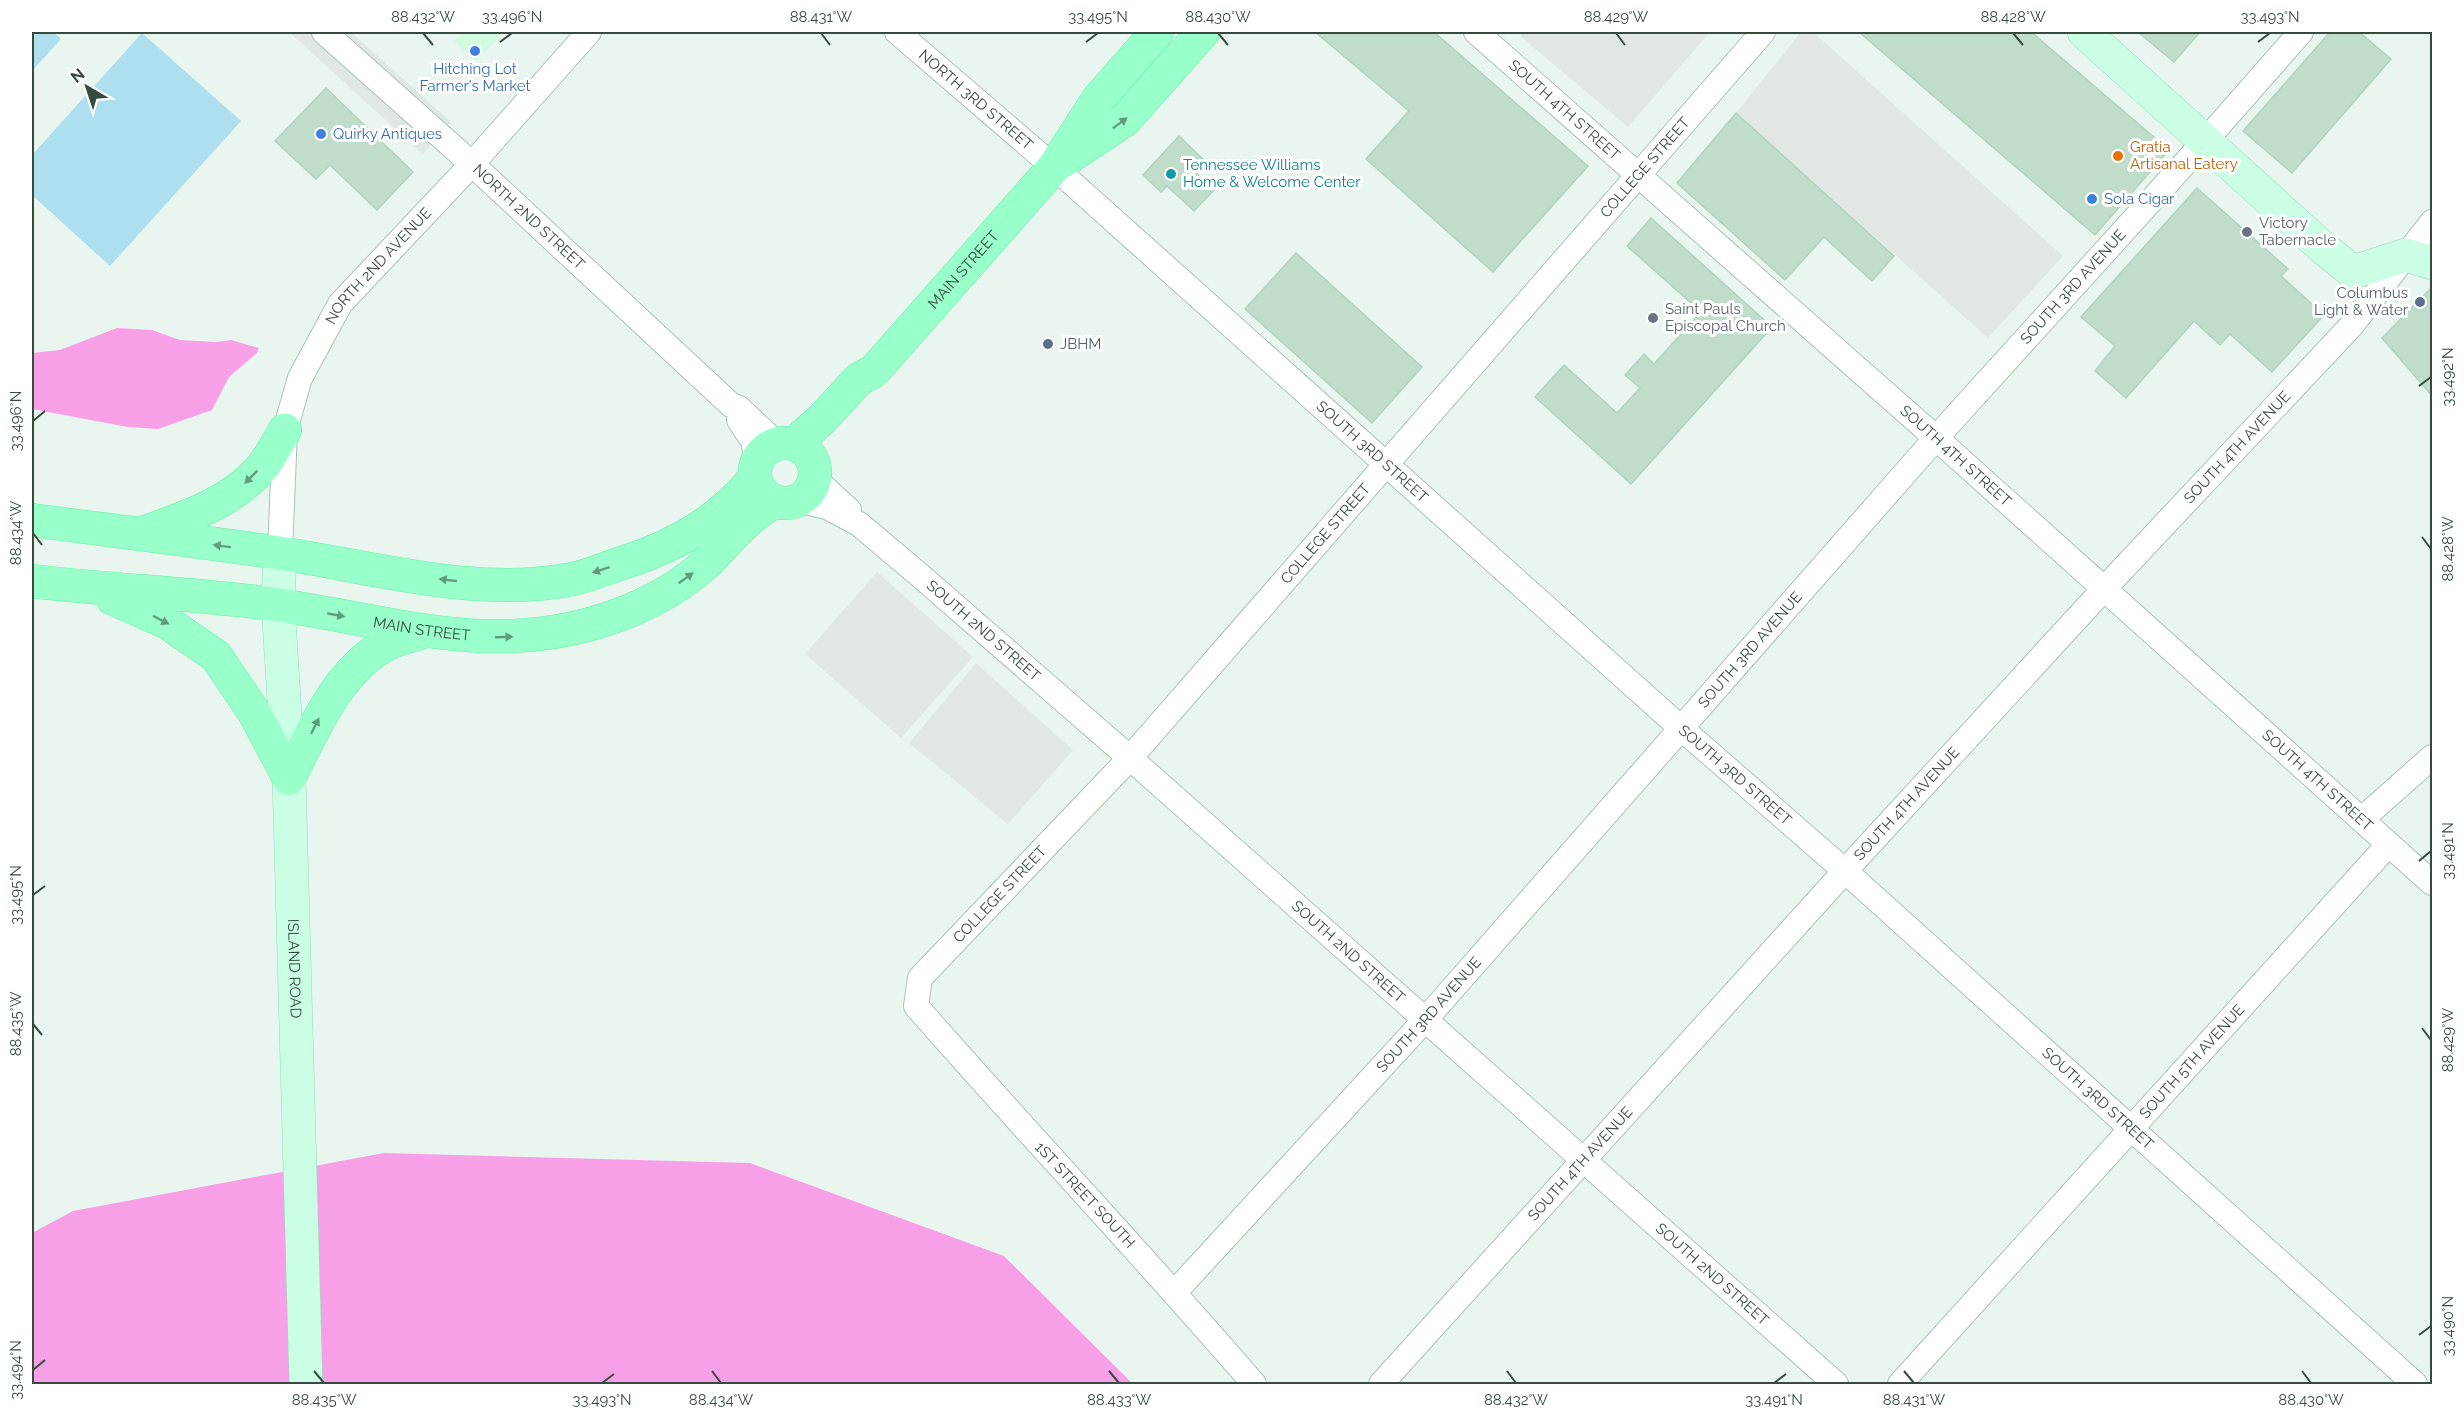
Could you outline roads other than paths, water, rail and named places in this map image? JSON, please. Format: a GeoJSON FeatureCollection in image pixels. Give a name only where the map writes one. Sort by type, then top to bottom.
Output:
{"type":"FeatureCollection","features":[{"type":"Feature","properties":{"kind":"main road","name":"MAIN STREET"},"geometry":{"type":"LineString","coordinates":[[32,520],[280,553],[417,576],[473,582],[526,585],[569,580],[645,555],[696,531],[833,437],[870,389],[874,371],[1054,167],[1099,98],[1157,32]]}},
{"type":"Feature","properties":{"kind":"main road","name":"MAIN STREET"},"geometry":{"type":"LineString","coordinates":[[1054,167],[1125,120],[1203,32]]}},
{"type":"Feature","properties":{"kind":"main road"},"geometry":{"type":"LineString","coordinates":[[140,535],[220,503],[242,487],[263,465],[285,430]]}},
{"type":"Feature","properties":{"kind":"main road","name":"MAIN STREET"},"geometry":{"type":"LineString","coordinates":[[32,581],[278,605],[425,631],[484,638],[526,636],[576,629],[632,609],[682,581],[702,566],[758,511],[785,472]]}},
{"type":"Feature","properties":{"kind":"main road"},"geometry":{"type":"LineString","coordinates":[[88,588],[159,618],[216,656],[254,712],[289,778]]}},
{"type":"Feature","properties":{"kind":"main road"},"geometry":{"type":"LineString","coordinates":[[289,778],[321,714],[339,687],[383,646],[425,631]]}},
{"type":"Feature","properties":{"kind":"street","name":"NORTH 2ND STREET"},"geometry":{"type":"LineString","coordinates":[[324,32],[472,164],[731,405],[739,408],[785,472]]}},
{"type":"Feature","properties":{"kind":"street","name":"NORTH 2ND AVENUE"},"geometry":{"type":"LineString","coordinates":[[280,553],[285,430],[300,378],[340,304],[472,164],[589,32]]}},
{"type":"Feature","properties":{"kind":"street","name":"NORTH 3RD STREET"},"geometry":{"type":"LineString","coordinates":[[897,32],[1054,167]]}},
{"type":"Feature","properties":{"kind":"street","name":"SOUTH 4TH STREET"},"geometry":{"type":"LineString","coordinates":[[1476,32],[1638,173],[2433,883]]}},
{"type":"Feature","properties":{"kind":"street","name":"COLLEGE STREET"},"geometry":{"type":"LineString","coordinates":[[916,1005],[920,978],[1130,758],[1763,32]]}},
{"type":"Feature","properties":{"kind":"street"},"geometry":{"type":"LineString","coordinates":[[2084,32],[2321,246],[2353,272],[2419,259]]}},
{"type":"Feature","properties":{"kind":"street","name":"SOUTH 3RD AVENUE"},"geometry":{"type":"LineString","coordinates":[[1175,1292],[1425,1020],[1936,438],[2301,32]]}},
{"type":"Feature","properties":{"kind":"street","name":"SOUTH 3RD STREET"},"geometry":{"type":"LineString","coordinates":[[1054,167],[1682,729],[1845,871],[2131,1131],[2415,1384]]}},
{"type":"Feature","properties":{"kind":"street","name":"SOUTH 4TH AVENUE"},"geometry":{"type":"LineString","coordinates":[[1381,1384],[1845,871],[2103,590],[2352,325],[2419,259],[2433,222]]}},
{"type":"Feature","properties":{"kind":"street","name":"SOUTH 2ND STREET"},"geometry":{"type":"LineString","coordinates":[[785,472],[827,507],[859,524],[1130,758],[1836,1384]]}},
{"type":"Feature","properties":{"kind":"street","name":"ISLAND ROAD"},"geometry":{"type":"LineString","coordinates":[[280,553],[278,605],[289,778],[306,1384]]}},
{"type":"Feature","properties":{"kind":"street"},"geometry":{"type":"LineString","coordinates":[[2361,819],[2433,757]]}},
{"type":"Feature","properties":{"kind":"street","name":"SOUTH 5TH AVENUE"},"geometry":{"type":"LineString","coordinates":[[1900,1384],[2388,845]]}},
{"type":"Feature","properties":{"kind":"street","name":"1ST STREET SOUTH"},"geometry":{"type":"LineString","coordinates":[[916,1005],[1031,1137],[1175,1292],[1254,1384]]}},
{"type":"Feature","properties":{"kind":"place","name":"Hitching Lot Farmer's Market"},"geometry":{"type":"Point","coordinates":[475,51]}},
{"type":"Feature","properties":{"kind":"place","name":"Quirky Antiques"},"geometry":{"type":"Point","coordinates":[321,134]}},
{"type":"Feature","properties":{"kind":"place","name":"Gratia Artisanal Eatery"},"geometry":{"type":"Point","coordinates":[2118,156]}},
{"type":"Feature","properties":{"kind":"place","name":"Tennessee Williams Home & Welcome Center"},"geometry":{"type":"Point","coordinates":[1171,174]}},
{"type":"Feature","properties":{"kind":"place","name":"Sola Cigar"},"geometry":{"type":"Point","coordinates":[2092,199]}},
{"type":"Feature","properties":{"kind":"place","name":"Victory Tabernacle"},"geometry":{"type":"Point","coordinates":[2247,232]}},
{"type":"Feature","properties":{"kind":"place","name":"Columbus Light & Water"},"geometry":{"type":"Point","coordinates":[2420,302]}},
{"type":"Feature","properties":{"kind":"place","name":"Saint Pauls Episcopal Church"},"geometry":{"type":"Point","coordinates":[1653,318]}},
{"type":"Feature","properties":{"kind":"place","name":"JBHM"},"geometry":{"type":"Point","coordinates":[1048,344]}}]}
